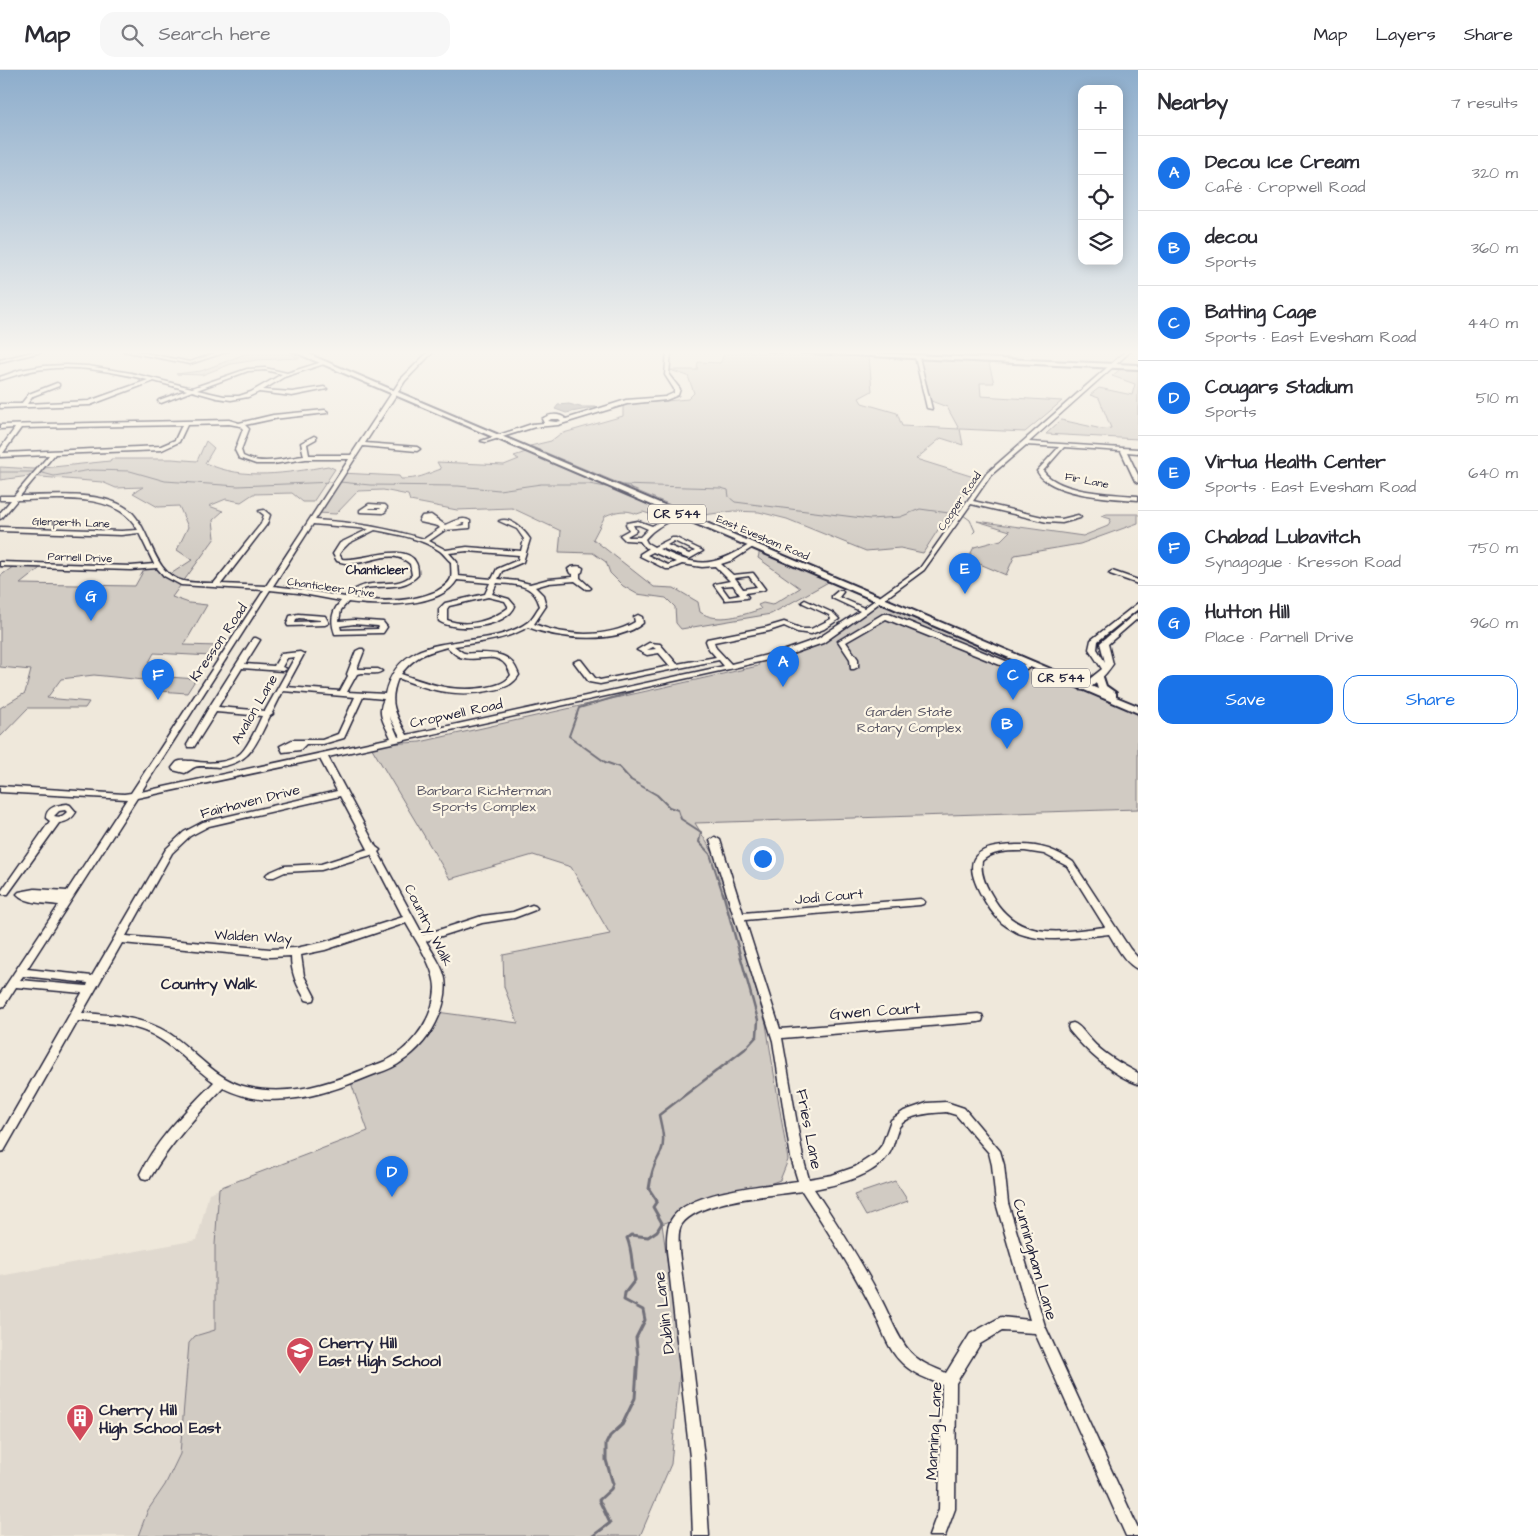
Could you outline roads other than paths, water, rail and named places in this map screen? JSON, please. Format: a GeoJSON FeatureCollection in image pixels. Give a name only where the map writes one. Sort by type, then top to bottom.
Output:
{"type":"FeatureCollection","features":[{"type":"Feature","properties":{"kind":"main road","name":"East Evesham Road"},"geometry":{"type":"LineString","coordinates":[[456,419],[1138,710]]}},
{"type":"Feature","properties":{"kind":"main road"},"geometry":{"type":"LineString","coordinates":[[1102,672],[1104,690],[1138,710]]}},
{"type":"Feature","properties":{"kind":"street"},"geometry":{"type":"LineString","coordinates":[[0,427],[224,422],[240,424],[262,419]]}},
{"type":"Feature","properties":{"kind":"street","name":"Kresson Road"},"geometry":{"type":"LineString","coordinates":[[0,1003],[7,987],[20,972],[377,419]]}},
{"type":"Feature","properties":{"kind":"street"},"geometry":{"type":"LineString","coordinates":[[497,437],[539,419]]}},
{"type":"Feature","properties":{"kind":"street"},"geometry":{"type":"LineString","coordinates":[[547,419],[552,424]]}},
{"type":"Feature","properties":{"kind":"street"},"geometry":{"type":"LineString","coordinates":[[484,441],[534,425],[552,424],[561,419]]}},
{"type":"Feature","properties":{"kind":"street","name":"Cooper Road"},"geometry":{"type":"LineString","coordinates":[[899,586],[922,569],[931,558],[989,474],[1052,419]]}},
{"type":"Feature","properties":{"kind":"street"},"geometry":{"type":"LineString","coordinates":[[0,454],[162,448],[178,441],[185,423]]}},
{"type":"Feature","properties":{"kind":"street"},"geometry":{"type":"LineString","coordinates":[[240,424],[247,431],[238,450],[243,459],[266,462],[307,457],[352,457]]}},
{"type":"Feature","properties":{"kind":"street"},"geometry":{"type":"LineString","coordinates":[[0,454],[20,426]]}},
{"type":"Feature","properties":{"kind":"street"},"geometry":{"type":"LineString","coordinates":[[307,457],[304,443],[314,438]]}},
{"type":"Feature","properties":{"kind":"street"},"geometry":{"type":"LineString","coordinates":[[1025,443],[1138,451]]}},
{"type":"Feature","properties":{"kind":"street"},"geometry":{"type":"LineString","coordinates":[[361,444],[417,450]]}},
{"type":"Feature","properties":{"kind":"street","name":"Fir Lane"},"geometry":{"type":"LineString","coordinates":[[1062,447],[1041,468],[1040,473],[1045,478],[1062,486],[1096,494],[1138,498]]}},
{"type":"Feature","properties":{"kind":"street"},"geometry":{"type":"LineString","coordinates":[[1123,450],[1138,481]]}},
{"type":"Feature","properties":{"kind":"street"},"geometry":{"type":"LineString","coordinates":[[0,517],[54,452]]}},
{"type":"Feature","properties":{"kind":"street"},"geometry":{"type":"LineString","coordinates":[[0,498],[86,498],[110,502],[131,514],[166,577],[181,583],[269,589]]}},
{"type":"Feature","properties":{"kind":"street"},"geometry":{"type":"LineString","coordinates":[[970,502],[1047,520],[1062,521],[1078,517]]}},
{"type":"Feature","properties":{"kind":"street"},"geometry":{"type":"LineString","coordinates":[[216,586],[264,524],[267,515],[262,511]]}},
{"type":"Feature","properties":{"kind":"street"},"geometry":{"type":"LineString","coordinates":[[351,524],[362,511]]}},
{"type":"Feature","properties":{"kind":"street"},"geometry":{"type":"LineString","coordinates":[[655,528],[634,522],[629,524],[633,531],[623,535],[627,539],[642,539],[655,528],[679,518],[680,515]]}},
{"type":"Feature","properties":{"kind":"street"},"geometry":{"type":"LineString","coordinates":[[488,595],[501,568],[521,561],[523,553],[526,536],[518,528],[502,521]]}},
{"type":"Feature","properties":{"kind":"street"},"geometry":{"type":"LineString","coordinates":[[312,522],[351,524],[426,540],[446,552],[453,561],[454,578],[530,586],[577,576],[588,588]]}},
{"type":"Feature","properties":{"kind":"street"},"geometry":{"type":"LineString","coordinates":[[426,540],[442,526]]}},
{"type":"Feature","properties":{"kind":"street","name":"Glenperth Lane"},"geometry":{"type":"LineString","coordinates":[[0,529],[121,533],[142,531]]}},
{"type":"Feature","properties":{"kind":"street"},"geometry":{"type":"LineString","coordinates":[[336,624],[345,600],[358,590],[403,582],[415,575],[414,563],[401,555],[390,555],[358,562],[338,560],[336,554],[341,545],[365,535],[373,529]]}},
{"type":"Feature","properties":{"kind":"street"},"geometry":{"type":"LineString","coordinates":[[642,539],[645,544],[680,562],[697,566],[717,564],[751,546]]}},
{"type":"Feature","properties":{"kind":"street"},"geometry":{"type":"LineString","coordinates":[[662,545],[689,557],[700,551],[674,539],[662,545],[642,555],[668,568],[680,562]]}},
{"type":"Feature","properties":{"kind":"street"},"geometry":{"type":"LineString","coordinates":[[446,552],[467,549],[523,553]]}},
{"type":"Feature","properties":{"kind":"street","name":"Parnell Drive"},"geometry":{"type":"LineString","coordinates":[[0,564],[131,568],[159,566]]}},
{"type":"Feature","properties":{"kind":"street"},"geometry":{"type":"LineString","coordinates":[[717,564],[733,580],[745,597],[727,599],[718,584],[733,580],[751,574],[762,589],[741,591]]}},
{"type":"Feature","properties":{"kind":"street"},"geometry":{"type":"LineString","coordinates":[[1112,573],[1138,582]]}},
{"type":"Feature","properties":{"kind":"street","name":"Chanticleer Drive"},"geometry":{"type":"LineString","coordinates":[[269,589],[308,592],[345,600],[375,603],[411,601],[438,592],[454,578]]}},
{"type":"Feature","properties":{"kind":"street"},"geometry":{"type":"LineString","coordinates":[[400,739],[383,716],[384,705],[389,698],[401,665],[413,655],[497,635],[528,625],[540,613],[542,606],[540,595],[530,586]]}},
{"type":"Feature","properties":{"kind":"street","name":"Cropwell Road"},"geometry":{"type":"LineString","coordinates":[[0,789],[132,796],[729,667],[807,646],[832,634],[899,586]]}},
{"type":"Feature","properties":{"kind":"street"},"geometry":{"type":"LineString","coordinates":[[840,592],[834,595],[834,598],[865,611]]}},
{"type":"Feature","properties":{"kind":"street"},"geometry":{"type":"LineString","coordinates":[[488,595],[507,600],[512,606],[502,616],[487,621],[455,626],[444,622],[442,616],[443,609],[447,604],[488,595]]}},
{"type":"Feature","properties":{"kind":"street"},"geometry":{"type":"LineString","coordinates":[[729,667],[709,642],[714,639],[769,629],[784,624],[802,632],[813,633],[836,619],[831,614],[805,602]]}},
{"type":"Feature","properties":{"kind":"street"},"geometry":{"type":"LineString","coordinates":[[1102,672],[1095,653],[1094,646],[1096,640],[1138,604]]}},
{"type":"Feature","properties":{"kind":"street"},"geometry":{"type":"LineString","coordinates":[[1084,688],[1110,664],[1104,643],[1138,614]]}},
{"type":"Feature","properties":{"kind":"street"},"geometry":{"type":"LineString","coordinates":[[854,667],[854,659],[842,641],[886,616],[1018,669],[1031,665]]}},
{"type":"Feature","properties":{"kind":"street"},"geometry":{"type":"LineString","coordinates":[[528,625],[544,630],[594,636],[633,628],[638,623],[638,617]]}},
{"type":"Feature","properties":{"kind":"street"},"geometry":{"type":"LineString","coordinates":[[325,619],[336,624],[374,632],[383,627],[380,624],[354,622],[336,624]]}},
{"type":"Feature","properties":{"kind":"street"},"geometry":{"type":"LineString","coordinates":[[487,621],[497,635]]}},
{"type":"Feature","properties":{"kind":"street"},"geometry":{"type":"LineString","coordinates":[[1116,622],[1125,625]]}},
{"type":"Feature","properties":{"kind":"street"},"geometry":{"type":"LineString","coordinates":[[953,644],[964,636]]}},
{"type":"Feature","properties":{"kind":"street"},"geometry":{"type":"LineString","coordinates":[[190,746],[256,640]]}},
{"type":"Feature","properties":{"kind":"street"},"geometry":{"type":"LineString","coordinates":[[396,675],[443,692],[461,694],[503,685],[513,679],[515,675],[511,664],[503,657],[495,655],[461,655],[453,651],[449,645]]}},
{"type":"Feature","properties":{"kind":"street"},"geometry":{"type":"LineString","coordinates":[[661,650],[675,667]]}},
{"type":"Feature","properties":{"kind":"street"},"geometry":{"type":"LineString","coordinates":[[342,694],[360,652]]}},
{"type":"Feature","properties":{"kind":"street","name":"Avalon Lane"},"geometry":{"type":"LineString","coordinates":[[190,764],[215,765],[240,758],[246,753],[269,714],[300,654],[284,656],[278,668]]}},
{"type":"Feature","properties":{"kind":"street"},"geometry":{"type":"LineString","coordinates":[[578,662],[592,680],[600,682],[720,658]]}},
{"type":"Feature","properties":{"kind":"street"},"geometry":{"type":"LineString","coordinates":[[239,666],[292,669]]}},
{"type":"Feature","properties":{"kind":"street"},"geometry":{"type":"LineString","coordinates":[[351,674],[360,670],[378,671]]}},
{"type":"Feature","properties":{"kind":"street"},"geometry":{"type":"LineString","coordinates":[[282,689],[389,698]]}},
{"type":"Feature","properties":{"kind":"street"},"geometry":{"type":"LineString","coordinates":[[304,742],[323,742],[340,736],[360,695]]}},
{"type":"Feature","properties":{"kind":"street"},"geometry":{"type":"LineString","coordinates":[[212,709],[269,714]]}},
{"type":"Feature","properties":{"kind":"street","name":"Country Walk"},"geometry":{"type":"LineString","coordinates":[[74,1016],[131,1022],[164,1035],[198,1066],[222,1082],[243,1091],[261,1095],[289,1096],[350,1080],[397,1060],[427,1030],[437,1012],[441,998],[439,975],[422,939],[323,756]]}},
{"type":"Feature","properties":{"kind":"street","name":"Fairhaven Drive"},"geometry":{"type":"LineString","coordinates":[[95,980],[169,851],[187,834],[219,820],[343,792]]}},
{"type":"Feature","properties":{"kind":"street"},"geometry":{"type":"LineString","coordinates":[[2,892],[56,820]]}},
{"type":"Feature","properties":{"kind":"street","name":"Fries Lane"},"geometry":{"type":"LineString","coordinates":[[715,840],[776,1034],[797,1158],[805,1186],[839,1237],[878,1306],[895,1344],[906,1358],[918,1368],[949,1381]]}},
{"type":"Feature","properties":{"kind":"street"},"geometry":{"type":"LineString","coordinates":[[1112,930],[1033,933],[1013,926],[999,914],[979,880],[976,872],[978,861],[986,853],[1003,850],[1038,849],[1058,856],[1070,864],[1112,930],[1138,965]]}},
{"type":"Feature","properties":{"kind":"street"},"geometry":{"type":"LineString","coordinates":[[271,875],[284,869],[321,867],[374,850]]}},
{"type":"Feature","properties":{"kind":"street"},"geometry":{"type":"LineString","coordinates":[[2,892],[22,894],[30,898],[68,898]]}},
{"type":"Feature","properties":{"kind":"street","name":"Jodi Court"},"geometry":{"type":"LineString","coordinates":[[740,917],[920,902]]}},
{"type":"Feature","properties":{"kind":"street"},"geometry":{"type":"LineString","coordinates":[[422,939],[482,920],[514,915],[532,908]]}},
{"type":"Feature","properties":{"kind":"street","name":"Walden Way"},"geometry":{"type":"LineString","coordinates":[[118,939],[270,953],[296,952],[325,946],[410,918]]}},
{"type":"Feature","properties":{"kind":"street"},"geometry":{"type":"LineString","coordinates":[[296,952],[299,983],[310,997]]}},
{"type":"Feature","properties":{"kind":"street"},"geometry":{"type":"LineString","coordinates":[[0,1147],[95,980],[20,972]]}},
{"type":"Feature","properties":{"kind":"street"},"geometry":{"type":"LineString","coordinates":[[7,987],[89,990]]}},
{"type":"Feature","properties":{"kind":"street","name":"Gwen Court"},"geometry":{"type":"LineString","coordinates":[[776,1034],[978,1018]]}},
{"type":"Feature","properties":{"kind":"street"},"geometry":{"type":"LineString","coordinates":[[1073,1027],[1089,1048],[1138,1079]]}},
{"type":"Feature","properties":{"kind":"street"},"geometry":{"type":"LineString","coordinates":[[146,1174],[157,1154],[174,1132],[222,1082]]}},
{"type":"Feature","properties":{"kind":"street","name":"Cunningham Lane"},"geometry":{"type":"LineString","coordinates":[[805,1186],[830,1181],[865,1167],[880,1157],[895,1123],[908,1114],[946,1107],[960,1111],[994,1151],[998,1165],[1002,1203],[1039,1327],[1134,1536]]}},
{"type":"Feature","properties":{"kind":"street","name":"Dublin Lane"},"geometry":{"type":"LineString","coordinates":[[701,1536],[697,1458],[673,1251],[674,1232],[677,1221],[694,1207],[708,1202],[750,1193],[805,1186]]}},
{"type":"Feature","properties":{"kind":"street","name":"Manning Lane"},"geometry":{"type":"LineString","coordinates":[[937,1536],[947,1509],[949,1381],[976,1339],[1001,1324],[1039,1327]]}},
{"type":"Feature","properties":{"kind":"waterway"},"geometry":{"type":"LineString","coordinates":[[39,472],[54,476],[91,470],[130,471],[165,481],[238,486],[333,482]]}},
{"type":"Feature","properties":{"kind":"waterway"},"geometry":{"type":"LineString","coordinates":[[0,472],[35,472]]}},
{"type":"Feature","properties":{"kind":"waterway"},"geometry":{"type":"LineString","coordinates":[[340,482],[370,485],[458,486],[499,490],[541,484],[589,484],[606,487]]}},
{"type":"Feature","properties":{"kind":"waterway"},"geometry":{"type":"LineString","coordinates":[[621,485],[721,488],[728,490],[729,497],[735,502],[870,519],[900,517],[920,509],[956,514]]}},
{"type":"Feature","properties":{"kind":"waterway"},"geometry":{"type":"LineString","coordinates":[[963,515],[970,520],[975,531],[973,533]]}},
{"type":"Feature","properties":{"kind":"waterway"},"geometry":{"type":"LineString","coordinates":[[631,690],[632,692],[579,708],[569,736],[605,762],[619,767],[631,780],[657,795],[669,807],[678,810],[681,819],[701,832],[699,842],[710,854],[723,894]]}},
{"type":"Feature","properties":{"kind":"waterway"},"geometry":{"type":"LineString","coordinates":[[651,1178],[663,1143],[659,1115],[745,1049],[757,1036],[758,1020],[723,893]]}},
{"type":"Feature","properties":{"kind":"waterway"},"geometry":{"type":"LineString","coordinates":[[593,1536],[610,1523],[599,1500],[611,1489],[613,1484],[606,1460],[606,1444],[610,1436],[622,1425],[635,1398],[638,1356],[636,1338],[645,1320],[643,1310],[624,1300],[625,1293],[635,1280],[627,1238],[631,1235],[648,1237],[657,1231],[662,1223],[653,1207],[657,1201],[649,1189],[651,1177]]}},
{"type":"Feature","properties":{"kind":"place","name":"Virtua Health Center"},"geometry":{"type":"Point","coordinates":[965,594]}},
{"type":"Feature","properties":{"kind":"place","name":"Hutton Hill"},"geometry":{"type":"Point","coordinates":[91,621]}},
{"type":"Feature","properties":{"kind":"place","name":"Decou Ice Cream"},"geometry":{"type":"Point","coordinates":[783,687]}},
{"type":"Feature","properties":{"kind":"place","name":"Chabad Lubavitch"},"geometry":{"type":"Point","coordinates":[158,700]}},
{"type":"Feature","properties":{"kind":"place","name":"Batting Cage"},"geometry":{"type":"Point","coordinates":[1013,700]}},
{"type":"Feature","properties":{"kind":"place","name":"decou"},"geometry":{"type":"Point","coordinates":[1007,749]}},
{"type":"Feature","properties":{"kind":"place","name":"Cougars Stadium"},"geometry":{"type":"Point","coordinates":[392,1197]}},
{"type":"Feature","properties":{"kind":"place","name":"Cherry Hill East High School"},"geometry":{"type":"Point","coordinates":[300,1375]}},
{"type":"Feature","properties":{"kind":"place","name":"Cherry Hill High School East"},"geometry":{"type":"Point","coordinates":[80,1442]}},
{"type":"Feature","properties":{"kind":"district","name":"Chanticleer"},"geometry":{"type":"Point","coordinates":[377,570]}},
{"type":"Feature","properties":{"kind":"district","name":"Country Walk"},"geometry":{"type":"Point","coordinates":[209,984]}},
{"type":"Feature","properties":{"kind":"park label","name":"Garden State Rotary Complex"},"geometry":{"type":"Point","coordinates":[909,720]}},
{"type":"Feature","properties":{"kind":"park label","name":"Barbara Richterman Sports Complex"},"geometry":{"type":"Point","coordinates":[484,798]}}]}
